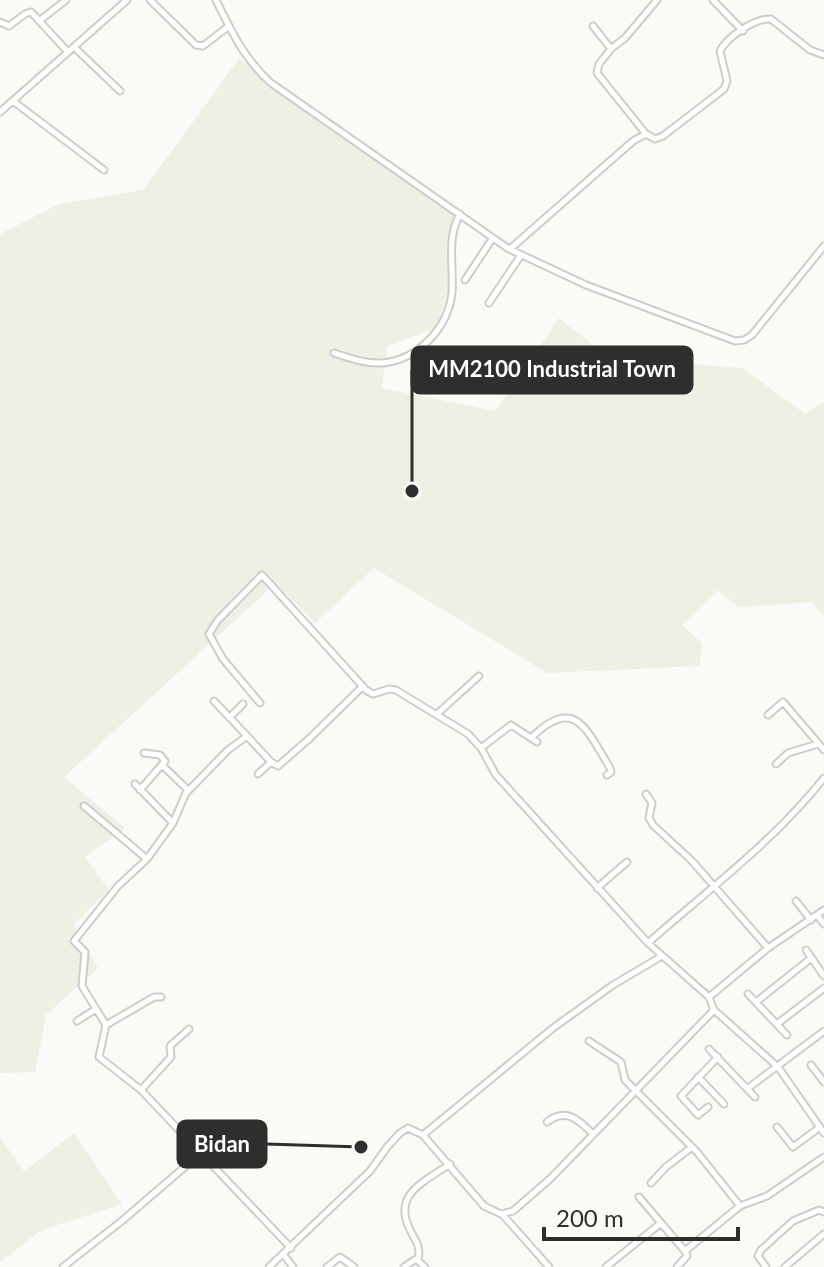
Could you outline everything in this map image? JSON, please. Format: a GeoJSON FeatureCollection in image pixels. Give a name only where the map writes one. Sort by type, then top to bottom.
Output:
{"type":"FeatureCollection","features":[{"type":"Feature","properties":{"kind":"street"},"geometry":{"type":"LineString","coordinates":[[39,21],[66,0]]}},
{"type":"Feature","properties":{"kind":"street"},"geometry":{"type":"LineString","coordinates":[[0,112],[127,0]]}},
{"type":"Feature","properties":{"kind":"street"},"geometry":{"type":"LineString","coordinates":[[150,0],[196,45],[203,46],[229,26]]}},
{"type":"Feature","properties":{"kind":"street"},"geometry":{"type":"LineString","coordinates":[[216,0],[243,53],[271,83],[492,239],[586,285],[735,341],[744,340],[752,335],[824,246]]}},
{"type":"Feature","properties":{"kind":"street"},"geometry":{"type":"LineString","coordinates":[[657,0],[625,38],[611,49],[599,64],[597,73],[646,134],[655,139],[724,89],[727,81],[720,51],[724,43],[765,18],[771,19],[810,50],[824,55]]}},
{"type":"Feature","properties":{"kind":"street"},"geometry":{"type":"LineString","coordinates":[[713,0],[743,31]]}},
{"type":"Feature","properties":{"kind":"street"},"geometry":{"type":"LineString","coordinates":[[0,22],[9,26],[29,12],[120,91]]}},
{"type":"Feature","properties":{"kind":"street"},"geometry":{"type":"LineString","coordinates":[[593,26],[611,49]]}},
{"type":"Feature","properties":{"kind":"street"},"geometry":{"type":"LineString","coordinates":[[13,101],[104,170]]}},
{"type":"Feature","properties":{"kind":"street"},"geometry":{"type":"LineString","coordinates":[[509,249],[633,141],[646,134]]}},
{"type":"Feature","properties":{"kind":"street"},"geometry":{"type":"LineString","coordinates":[[334,353],[383,363],[407,356],[432,338],[443,321],[451,295],[451,231],[460,214]]}},
{"type":"Feature","properties":{"kind":"street"},"geometry":{"type":"LineString","coordinates":[[465,280],[492,239]]}},
{"type":"Feature","properties":{"kind":"street"},"geometry":{"type":"LineString","coordinates":[[489,303],[521,255]]}},
{"type":"Feature","properties":{"kind":"street"},"geometry":{"type":"LineString","coordinates":[[260,703],[223,659],[209,634],[218,620],[262,575],[373,694],[396,690],[468,734],[481,748],[496,775],[648,943],[709,997],[714,1010],[778,1067],[822,1130],[794,1147],[777,1127]]}},
{"type":"Feature","properties":{"kind":"street"},"geometry":{"type":"LineString","coordinates":[[437,714],[479,676]]}},
{"type":"Feature","properties":{"kind":"street"},"geometry":{"type":"LineString","coordinates":[[214,701],[278,766],[363,686]]}},
{"type":"Feature","properties":{"kind":"street"},"geometry":{"type":"LineString","coordinates":[[768,715],[783,702],[824,750]]}},
{"type":"Feature","properties":{"kind":"street"},"geometry":{"type":"LineString","coordinates":[[229,718],[243,704]]}},
{"type":"Feature","properties":{"kind":"street"},"geometry":{"type":"LineString","coordinates":[[481,748],[511,725],[534,740],[549,720],[566,715],[572,717],[597,746],[610,768],[611,772],[607,775]]}},
{"type":"Feature","properties":{"kind":"street"},"geometry":{"type":"LineString","coordinates":[[247,736],[228,750],[188,790],[173,823],[147,859],[118,886],[74,941],[85,952],[82,986],[106,1025],[99,1057],[141,1090],[291,1248]]}},
{"type":"Feature","properties":{"kind":"street"},"geometry":{"type":"LineString","coordinates":[[776,764],[788,753],[818,744]]}},
{"type":"Feature","properties":{"kind":"street"},"geometry":{"type":"LineString","coordinates":[[140,790],[165,761],[160,755],[144,753]]}},
{"type":"Feature","properties":{"kind":"street"},"geometry":{"type":"LineString","coordinates":[[258,774],[271,762]]}},
{"type":"Feature","properties":{"kind":"street"},"geometry":{"type":"LineString","coordinates":[[163,766],[188,790]]}},
{"type":"Feature","properties":{"kind":"street"},"geometry":{"type":"LineString","coordinates":[[648,943],[779,829],[824,778]]}},
{"type":"Feature","properties":{"kind":"street"},"geometry":{"type":"LineString","coordinates":[[135,784],[173,823]]}},
{"type":"Feature","properties":{"kind":"street"},"geometry":{"type":"LineString","coordinates":[[646,794],[652,803],[648,817],[653,825],[715,886],[768,948]]}},
{"type":"Feature","properties":{"kind":"street"},"geometry":{"type":"LineString","coordinates":[[84,806],[147,859]]}},
{"type":"Feature","properties":{"kind":"street"},"geometry":{"type":"LineString","coordinates":[[597,888],[627,862]]}},
{"type":"Feature","properties":{"kind":"street"},"geometry":{"type":"LineString","coordinates":[[796,901],[811,920]]}},
{"type":"Feature","properties":{"kind":"street"},"geometry":{"type":"LineString","coordinates":[[709,997],[768,948],[824,910]]}},
{"type":"Feature","properties":{"kind":"street"},"geometry":{"type":"LineString","coordinates":[[817,915],[824,924]]}},
{"type":"Feature","properties":{"kind":"street"},"geometry":{"type":"LineString","coordinates":[[806,950],[824,976]]}},
{"type":"Feature","properties":{"kind":"street"},"geometry":{"type":"LineString","coordinates":[[423,1135],[553,1028],[613,985],[662,956]]}},
{"type":"Feature","properties":{"kind":"street"},"geometry":{"type":"LineString","coordinates":[[756,1002],[810,959]]}},
{"type":"Feature","properties":{"kind":"street"},"geometry":{"type":"LineString","coordinates":[[777,1024],[824,988]]}},
{"type":"Feature","properties":{"kind":"street"},"geometry":{"type":"LineString","coordinates":[[748,994],[787,1035]]}},
{"type":"Feature","properties":{"kind":"street"},"geometry":{"type":"LineString","coordinates":[[106,1025],[154,997],[161,997]]}},
{"type":"Feature","properties":{"kind":"street"},"geometry":{"type":"LineString","coordinates":[[77,1021],[96,1009]]}},
{"type":"Feature","properties":{"kind":"street"},"geometry":{"type":"LineString","coordinates":[[501,1214],[513,1211],[541,1187],[714,1010]]}},
{"type":"Feature","properties":{"kind":"street"},"geometry":{"type":"LineString","coordinates":[[141,1090],[172,1055],[170,1046],[189,1029]]}},
{"type":"Feature","properties":{"kind":"street"},"geometry":{"type":"LineString","coordinates":[[747,1089],[824,1031]]}},
{"type":"Feature","properties":{"kind":"street"},"geometry":{"type":"LineString","coordinates":[[589,1041],[621,1062],[625,1080],[692,1147],[740,1206]]}},
{"type":"Feature","properties":{"kind":"street"},"geometry":{"type":"LineString","coordinates":[[709,1049],[755,1097]]}},
{"type":"Feature","properties":{"kind":"street"},"geometry":{"type":"LineString","coordinates":[[708,1107],[698,1115],[681,1096],[718,1057]]}},
{"type":"Feature","properties":{"kind":"street"},"geometry":{"type":"LineString","coordinates":[[811,1065],[823,1078]]}},
{"type":"Feature","properties":{"kind":"street"},"geometry":{"type":"LineString","coordinates":[[698,1077],[724,1104]]}},
{"type":"Feature","properties":{"kind":"street"},"geometry":{"type":"LineString","coordinates":[[547,1122],[560,1114],[567,1114],[579,1120],[593,1134]]}},
{"type":"Feature","properties":{"kind":"street"},"geometry":{"type":"LineString","coordinates":[[269,1267],[370,1171],[400,1133],[412,1128],[423,1135],[450,1164],[469,1191],[484,1206],[501,1214],[549,1267]]}},
{"type":"Feature","properties":{"kind":"street"},"geometry":{"type":"LineString","coordinates":[[651,1183],[692,1147]]}},
{"type":"Feature","properties":{"kind":"street"},"geometry":{"type":"LineString","coordinates":[[63,1267],[201,1153]]}},
{"type":"Feature","properties":{"kind":"street"},"geometry":{"type":"LineString","coordinates":[[685,1251],[740,1206],[767,1196],[824,1157]]}},
{"type":"Feature","properties":{"kind":"street"},"geometry":{"type":"LineString","coordinates":[[418,1260],[419,1247],[404,1216],[406,1201],[411,1191],[450,1164]]}},
{"type":"Feature","properties":{"kind":"street"},"geometry":{"type":"LineString","coordinates":[[639,1197],[685,1251],[686,1259],[677,1267]]}},
{"type":"Feature","properties":{"kind":"street"},"geometry":{"type":"LineString","coordinates":[[766,1267],[758,1252],[793,1221],[819,1210],[824,1212]]}},
{"type":"Feature","properties":{"kind":"street"},"geometry":{"type":"LineString","coordinates":[[606,1267],[661,1223]]}},
{"type":"Feature","properties":{"kind":"street"},"geometry":{"type":"LineString","coordinates":[[785,1267],[824,1234]]}},
{"type":"Feature","properties":{"kind":"street"},"geometry":{"type":"LineString","coordinates":[[284,1255],[293,1267]]}},
{"type":"Feature","properties":{"kind":"street"},"geometry":{"type":"LineString","coordinates":[[327,1267],[340,1257],[354,1267]]}},
{"type":"Feature","properties":{"kind":"street"},"geometry":{"type":"LineString","coordinates":[[404,1267],[414,1259],[425,1267]]}},
{"type":"Feature","properties":{"kind":"shaded area"},"geometry":{"type":"Polygon","coordinates":[[[239,59],[454,209],[451,281],[437,328],[387,346],[382,388],[495,411],[559,318],[610,358],[743,368],[805,414],[824,402],[824,616],[812,602],[739,607],[717,590],[682,625],[702,643],[700,666],[547,673],[374,568],[315,623],[276,583],[64,777],[125,828],[85,857],[109,890],[73,925],[98,968],[46,1015],[35,1072],[0,1073],[0,234],[59,204],[143,190],[239,59]]]}},
{"type":"Feature","properties":{"kind":"shaded area"},"geometry":{"type":"Polygon","coordinates":[[[74,1133],[122,1204],[42,1230],[0,1262],[0,1138],[24,1171],[74,1133]]]}},
{"type":"Feature","properties":{"kind":"place","name":"MM2100 Industrial Town"},"geometry":{"type":"Point","coordinates":[412,491]}},
{"type":"Feature","properties":{"kind":"place","name":"Bidan"},"geometry":{"type":"Point","coordinates":[361,1147]}}]}
